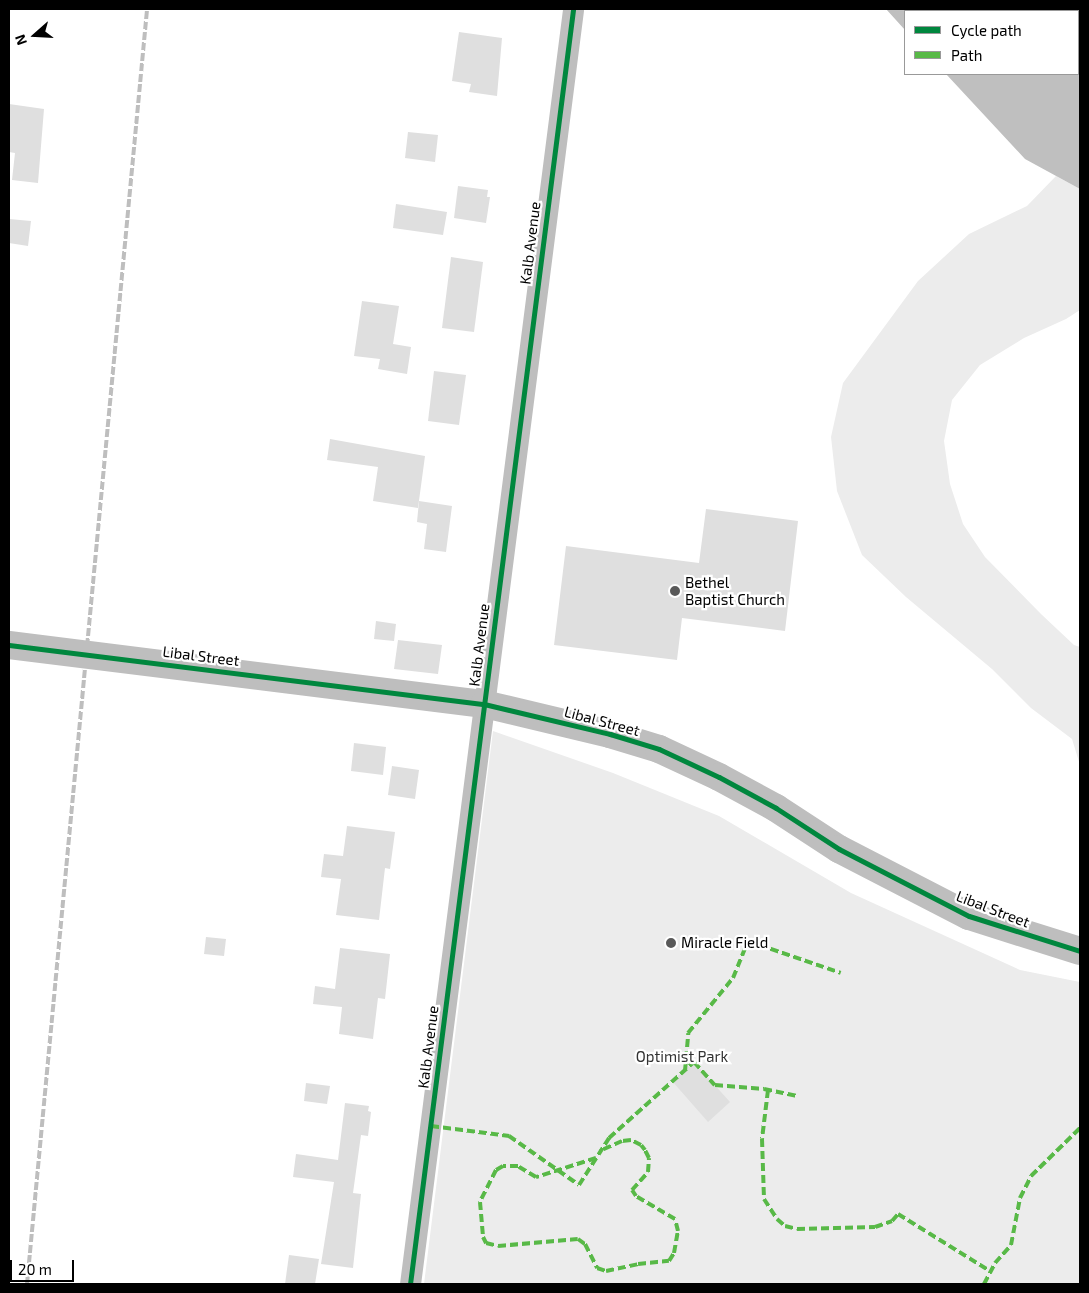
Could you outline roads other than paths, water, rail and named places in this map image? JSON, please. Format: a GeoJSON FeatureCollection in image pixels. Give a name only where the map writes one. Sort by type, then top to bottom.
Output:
{"type":"FeatureCollection","features":[{"type":"Feature","properties":{"kind":"street","name":"Kalb Avenue"},"geometry":{"type":"LineString","coordinates":[[410,1284],[573,9]]}},
{"type":"Feature","properties":{"kind":"street","name":"Libal Street"},"geometry":{"type":"LineString","coordinates":[[9,645],[484,704],[610,734],[659,749],[719,777],[776,808],[839,849],[969,916],[1080,951]]}},
{"type":"Feature","properties":{"kind":"railway"},"geometry":{"type":"LineString","coordinates":[[27,1284],[147,9]]}},
{"type":"Feature","properties":{"kind":"place","name":"Bethel Baptist Church"},"geometry":{"type":"Point","coordinates":[675,591]}},
{"type":"Feature","properties":{"kind":"place","name":"Miracle Field"},"geometry":{"type":"Point","coordinates":[671,943]}},
{"type":"Feature","properties":{"kind":"park label","name":"Optimist Park"},"geometry":{"type":"Point","coordinates":[682,1057]}}]}
